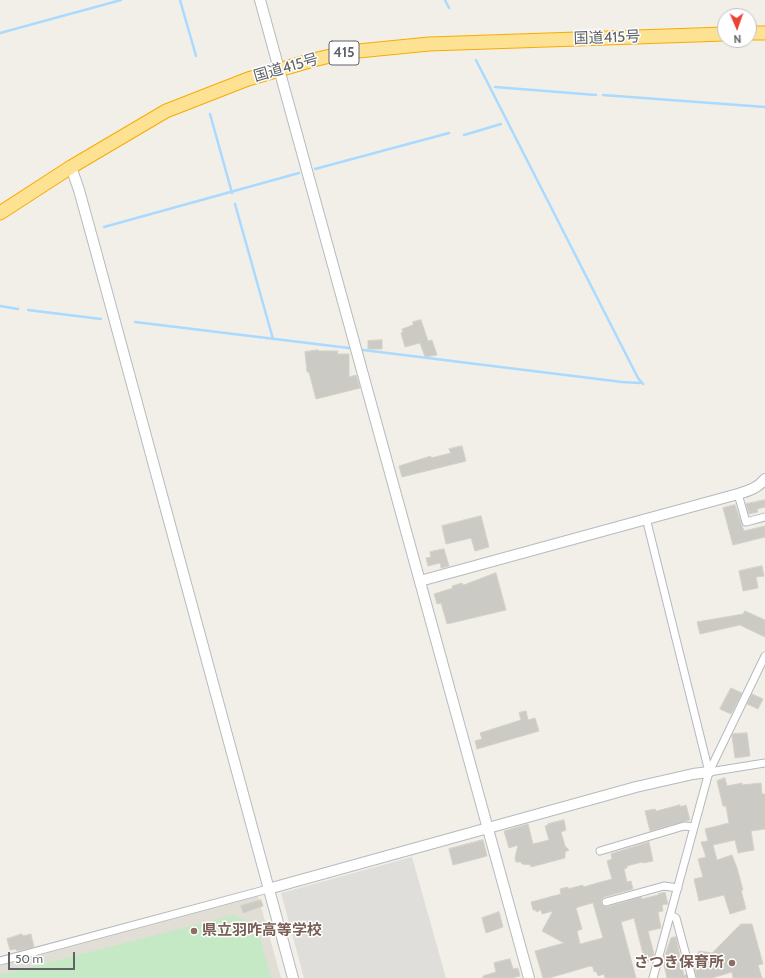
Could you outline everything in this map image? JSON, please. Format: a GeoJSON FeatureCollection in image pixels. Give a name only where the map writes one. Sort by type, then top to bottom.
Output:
{"type":"FeatureCollection","features":[{"type":"Feature","properties":{"kind":"highway","name":"国道415号"},"geometry":{"type":"LineString","coordinates":[[0,213],[71,167],[166,111],[248,79],[313,60],[348,52],[429,44],[717,34]]}},
{"type":"Feature","properties":{"kind":"street"},"geometry":{"type":"LineString","coordinates":[[260,0],[530,978]]}},
{"type":"Feature","properties":{"kind":"street"},"geometry":{"type":"LineString","coordinates":[[71,167],[95,248],[293,978]]}},
{"type":"Feature","properties":{"kind":"street"},"geometry":{"type":"LineString","coordinates":[[420,581],[738,494],[761,484],[765,479]]}},
{"type":"Feature","properties":{"kind":"street"},"geometry":{"type":"LineString","coordinates":[[738,494],[746,522],[765,517]]}},
{"type":"Feature","properties":{"kind":"street"},"geometry":{"type":"LineString","coordinates":[[646,518],[709,772]]}},
{"type":"Feature","properties":{"kind":"street"},"geometry":{"type":"LineString","coordinates":[[653,978],[709,772],[765,656]]}},
{"type":"Feature","properties":{"kind":"street"},"geometry":{"type":"LineString","coordinates":[[0,961],[659,781],[693,774],[765,763]]}},
{"type":"Feature","properties":{"kind":"street"},"geometry":{"type":"LineString","coordinates":[[600,851],[684,826],[694,827]]}},
{"type":"Feature","properties":{"kind":"street"},"geometry":{"type":"LineString","coordinates":[[606,902],[664,886],[678,888]]}},
{"type":"Feature","properties":{"kind":"street"},"geometry":{"type":"LineString","coordinates":[[670,915],[676,918],[692,978]]}},
{"type":"Feature","properties":{"kind":"shaded area"},"geometry":{"type":"Polygon","coordinates":[[[412,857],[446,978],[304,978],[281,893],[412,857]]]}},
{"type":"Feature","properties":{"kind":"shaded area","name":"県立羽咋高等学校"},"geometry":{"type":"Polygon","coordinates":[[[249,896],[252,898],[258,896],[281,978],[0,978],[0,964],[249,896]]]}},
{"type":"Feature","properties":{"kind":"green space","name":"県立羽咋高等学校"},"geometry":{"type":"Polygon","coordinates":[[[234,915],[257,927],[271,978],[0,978],[0,975],[234,915]]]}},
{"type":"Feature","properties":{"kind":"building"},"geometry":{"type":"Polygon","coordinates":[[[421,320],[428,341],[432,340],[437,355],[425,357],[420,343],[405,347],[401,333],[403,332],[402,329],[413,325],[413,322],[421,320]]]}},
{"type":"Feature","properties":{"kind":"building"},"geometry":{"type":"Polygon","coordinates":[[[382,340],[382,349],[368,349],[368,341],[382,340]]]}},
{"type":"Feature","properties":{"kind":"building"},"geometry":{"type":"Polygon","coordinates":[[[318,350],[338,351],[337,354],[349,354],[349,377],[356,375],[360,388],[316,399],[309,372],[307,372],[305,352],[318,350]]]}},
{"type":"Feature","properties":{"kind":"building"},"geometry":{"type":"Polygon","coordinates":[[[462,446],[466,461],[402,477],[399,466],[431,456],[431,458],[451,453],[449,449],[462,446]]]}},
{"type":"Feature","properties":{"kind":"building"},"geometry":{"type":"Polygon","coordinates":[[[765,500],[765,507],[757,509],[758,512],[749,514],[746,504],[765,500]]]}},
{"type":"Feature","properties":{"kind":"building"},"geometry":{"type":"Polygon","coordinates":[[[735,505],[744,531],[765,526],[765,537],[733,545],[723,508],[735,505]]]}},
{"type":"Feature","properties":{"kind":"building"},"geometry":{"type":"Polygon","coordinates":[[[481,516],[489,547],[475,551],[471,538],[446,544],[442,526],[481,516]]]}},
{"type":"Feature","properties":{"kind":"building"},"geometry":{"type":"Polygon","coordinates":[[[444,549],[449,566],[441,568],[440,563],[428,566],[426,558],[431,557],[430,552],[444,549]]]}},
{"type":"Feature","properties":{"kind":"building"},"geometry":{"type":"Polygon","coordinates":[[[762,566],[764,576],[756,577],[758,588],[743,591],[739,571],[762,566]]]}},
{"type":"Feature","properties":{"kind":"building"},"geometry":{"type":"Polygon","coordinates":[[[496,573],[506,610],[447,624],[441,603],[437,604],[434,594],[453,588],[452,586],[462,583],[463,585],[496,573]]]}},
{"type":"Feature","properties":{"kind":"building"},"geometry":{"type":"Polygon","coordinates":[[[745,611],[765,620],[765,637],[740,625],[700,634],[697,622],[743,614],[745,611]]]}},
{"type":"Feature","properties":{"kind":"building"},"geometry":{"type":"Polygon","coordinates":[[[731,688],[742,693],[731,714],[720,709],[731,688]]]}},
{"type":"Feature","properties":{"kind":"building"},"geometry":{"type":"Polygon","coordinates":[[[752,694],[763,699],[758,709],[747,704],[752,694]]]}},
{"type":"Feature","properties":{"kind":"building"},"geometry":{"type":"Polygon","coordinates":[[[526,711],[528,720],[535,718],[539,731],[477,749],[475,741],[482,739],[480,733],[521,720],[519,713],[526,711]]]}},
{"type":"Feature","properties":{"kind":"building"},"geometry":{"type":"Polygon","coordinates":[[[747,733],[750,756],[735,758],[732,736],[733,734],[747,733]]]}},
{"type":"Feature","properties":{"kind":"building"},"geometry":{"type":"Polygon","coordinates":[[[725,778],[727,786],[742,783],[742,785],[761,783],[762,794],[765,794],[765,829],[751,831],[754,850],[738,853],[735,840],[713,845],[717,860],[732,855],[743,890],[741,890],[746,909],[730,914],[724,895],[699,901],[694,879],[703,877],[698,859],[706,857],[701,842],[708,841],[705,829],[729,823],[726,806],[723,806],[717,781],[725,778]]]}},
{"type":"Feature","properties":{"kind":"building"},"geometry":{"type":"Polygon","coordinates":[[[680,805],[680,807],[686,805],[690,820],[650,831],[645,811],[655,809],[656,811],[680,805]]]}},
{"type":"Feature","properties":{"kind":"building"},"geometry":{"type":"Polygon","coordinates":[[[564,820],[566,830],[561,832],[565,846],[569,850],[565,852],[565,858],[531,867],[531,865],[516,862],[515,858],[518,845],[509,848],[504,831],[528,824],[533,844],[549,840],[545,826],[564,820]]]}},
{"type":"Feature","properties":{"kind":"building"},"geometry":{"type":"Polygon","coordinates":[[[483,840],[487,856],[453,865],[449,849],[483,840]]]}},
{"type":"Feature","properties":{"kind":"building"},"geometry":{"type":"Polygon","coordinates":[[[649,842],[653,861],[627,866],[627,868],[624,869],[627,882],[631,881],[633,889],[604,897],[601,903],[603,906],[607,907],[665,892],[668,904],[662,905],[663,911],[658,912],[661,928],[648,931],[654,954],[653,960],[645,962],[634,918],[621,922],[636,978],[605,978],[604,974],[598,976],[596,971],[594,972],[593,967],[590,966],[549,978],[543,978],[535,951],[564,943],[542,931],[553,911],[542,914],[541,910],[536,912],[536,910],[533,910],[531,902],[561,894],[560,889],[568,887],[568,889],[583,885],[583,887],[612,879],[607,861],[612,859],[611,854],[649,842]],[[593,903],[576,908],[582,929],[577,931],[580,944],[603,938],[593,903]]]}},
{"type":"Feature","properties":{"kind":"building"},"geometry":{"type":"Polygon","coordinates":[[[261,900],[263,906],[243,913],[241,906],[261,900]]]}},
{"type":"Feature","properties":{"kind":"building"},"geometry":{"type":"Polygon","coordinates":[[[499,912],[503,927],[486,933],[482,918],[499,912]]]}},
{"type":"Feature","properties":{"kind":"building"},"geometry":{"type":"Polygon","coordinates":[[[741,924],[752,924],[763,964],[758,965],[762,978],[733,978],[732,972],[712,978],[697,978],[693,962],[699,951],[712,953],[741,924]]]}},
{"type":"Feature","properties":{"kind":"building"},"geometry":{"type":"Polygon","coordinates":[[[22,934],[23,936],[31,934],[34,947],[17,951],[16,949],[10,950],[7,939],[22,934]]]}},
{"type":"Feature","properties":{"kind":"building"},"geometry":{"type":"Polygon","coordinates":[[[676,937],[684,976],[686,974],[687,978],[667,978],[663,961],[671,938],[676,937]]]}},
{"type":"Feature","properties":{"kind":"building"},"geometry":{"type":"Polygon","coordinates":[[[510,959],[513,969],[518,968],[520,976],[512,978],[483,978],[483,976],[496,972],[494,963],[510,959]]]}},
{"type":"Feature","properties":{"kind":"waterway"},"geometry":{"type":"LineString","coordinates":[[0,33],[121,0]]}},
{"type":"Feature","properties":{"kind":"waterway"},"geometry":{"type":"LineString","coordinates":[[180,0],[196,56]]}},
{"type":"Feature","properties":{"kind":"waterway"},"geometry":{"type":"LineString","coordinates":[[445,0],[449,8]]}},
{"type":"Feature","properties":{"kind":"waterway"},"geometry":{"type":"LineString","coordinates":[[476,60],[638,378],[643,384]]}},
{"type":"Feature","properties":{"kind":"waterway"},"geometry":{"type":"LineString","coordinates":[[495,87],[596,95]]}},
{"type":"Feature","properties":{"kind":"waterway"},"geometry":{"type":"LineString","coordinates":[[603,95],[765,107]]}},
{"type":"Feature","properties":{"kind":"waterway"},"geometry":{"type":"LineString","coordinates":[[210,114],[232,193]]}},
{"type":"Feature","properties":{"kind":"waterway"},"geometry":{"type":"LineString","coordinates":[[464,135],[501,124]]}},
{"type":"Feature","properties":{"kind":"waterway"},"geometry":{"type":"LineString","coordinates":[[315,169],[449,133]]}},
{"type":"Feature","properties":{"kind":"waterway"},"geometry":{"type":"LineString","coordinates":[[104,227],[299,173]]}},
{"type":"Feature","properties":{"kind":"waterway"},"geometry":{"type":"LineString","coordinates":[[235,204],[273,339]]}},
{"type":"Feature","properties":{"kind":"waterway"},"geometry":{"type":"LineString","coordinates":[[0,306],[18,309]]}},
{"type":"Feature","properties":{"kind":"waterway"},"geometry":{"type":"LineString","coordinates":[[28,310],[101,319]]}},
{"type":"Feature","properties":{"kind":"waterway"},"geometry":{"type":"LineString","coordinates":[[135,322],[349,348]]}},
{"type":"Feature","properties":{"kind":"waterway"},"geometry":{"type":"LineString","coordinates":[[363,350],[640,383]]}},
{"type":"Feature","properties":{"kind":"place","name":"県立羽咋高等学校"},"geometry":{"type":"Point","coordinates":[194,931]}},
{"type":"Feature","properties":{"kind":"place","name":"さつき保育所"},"geometry":{"type":"Point","coordinates":[732,963]}}]}
